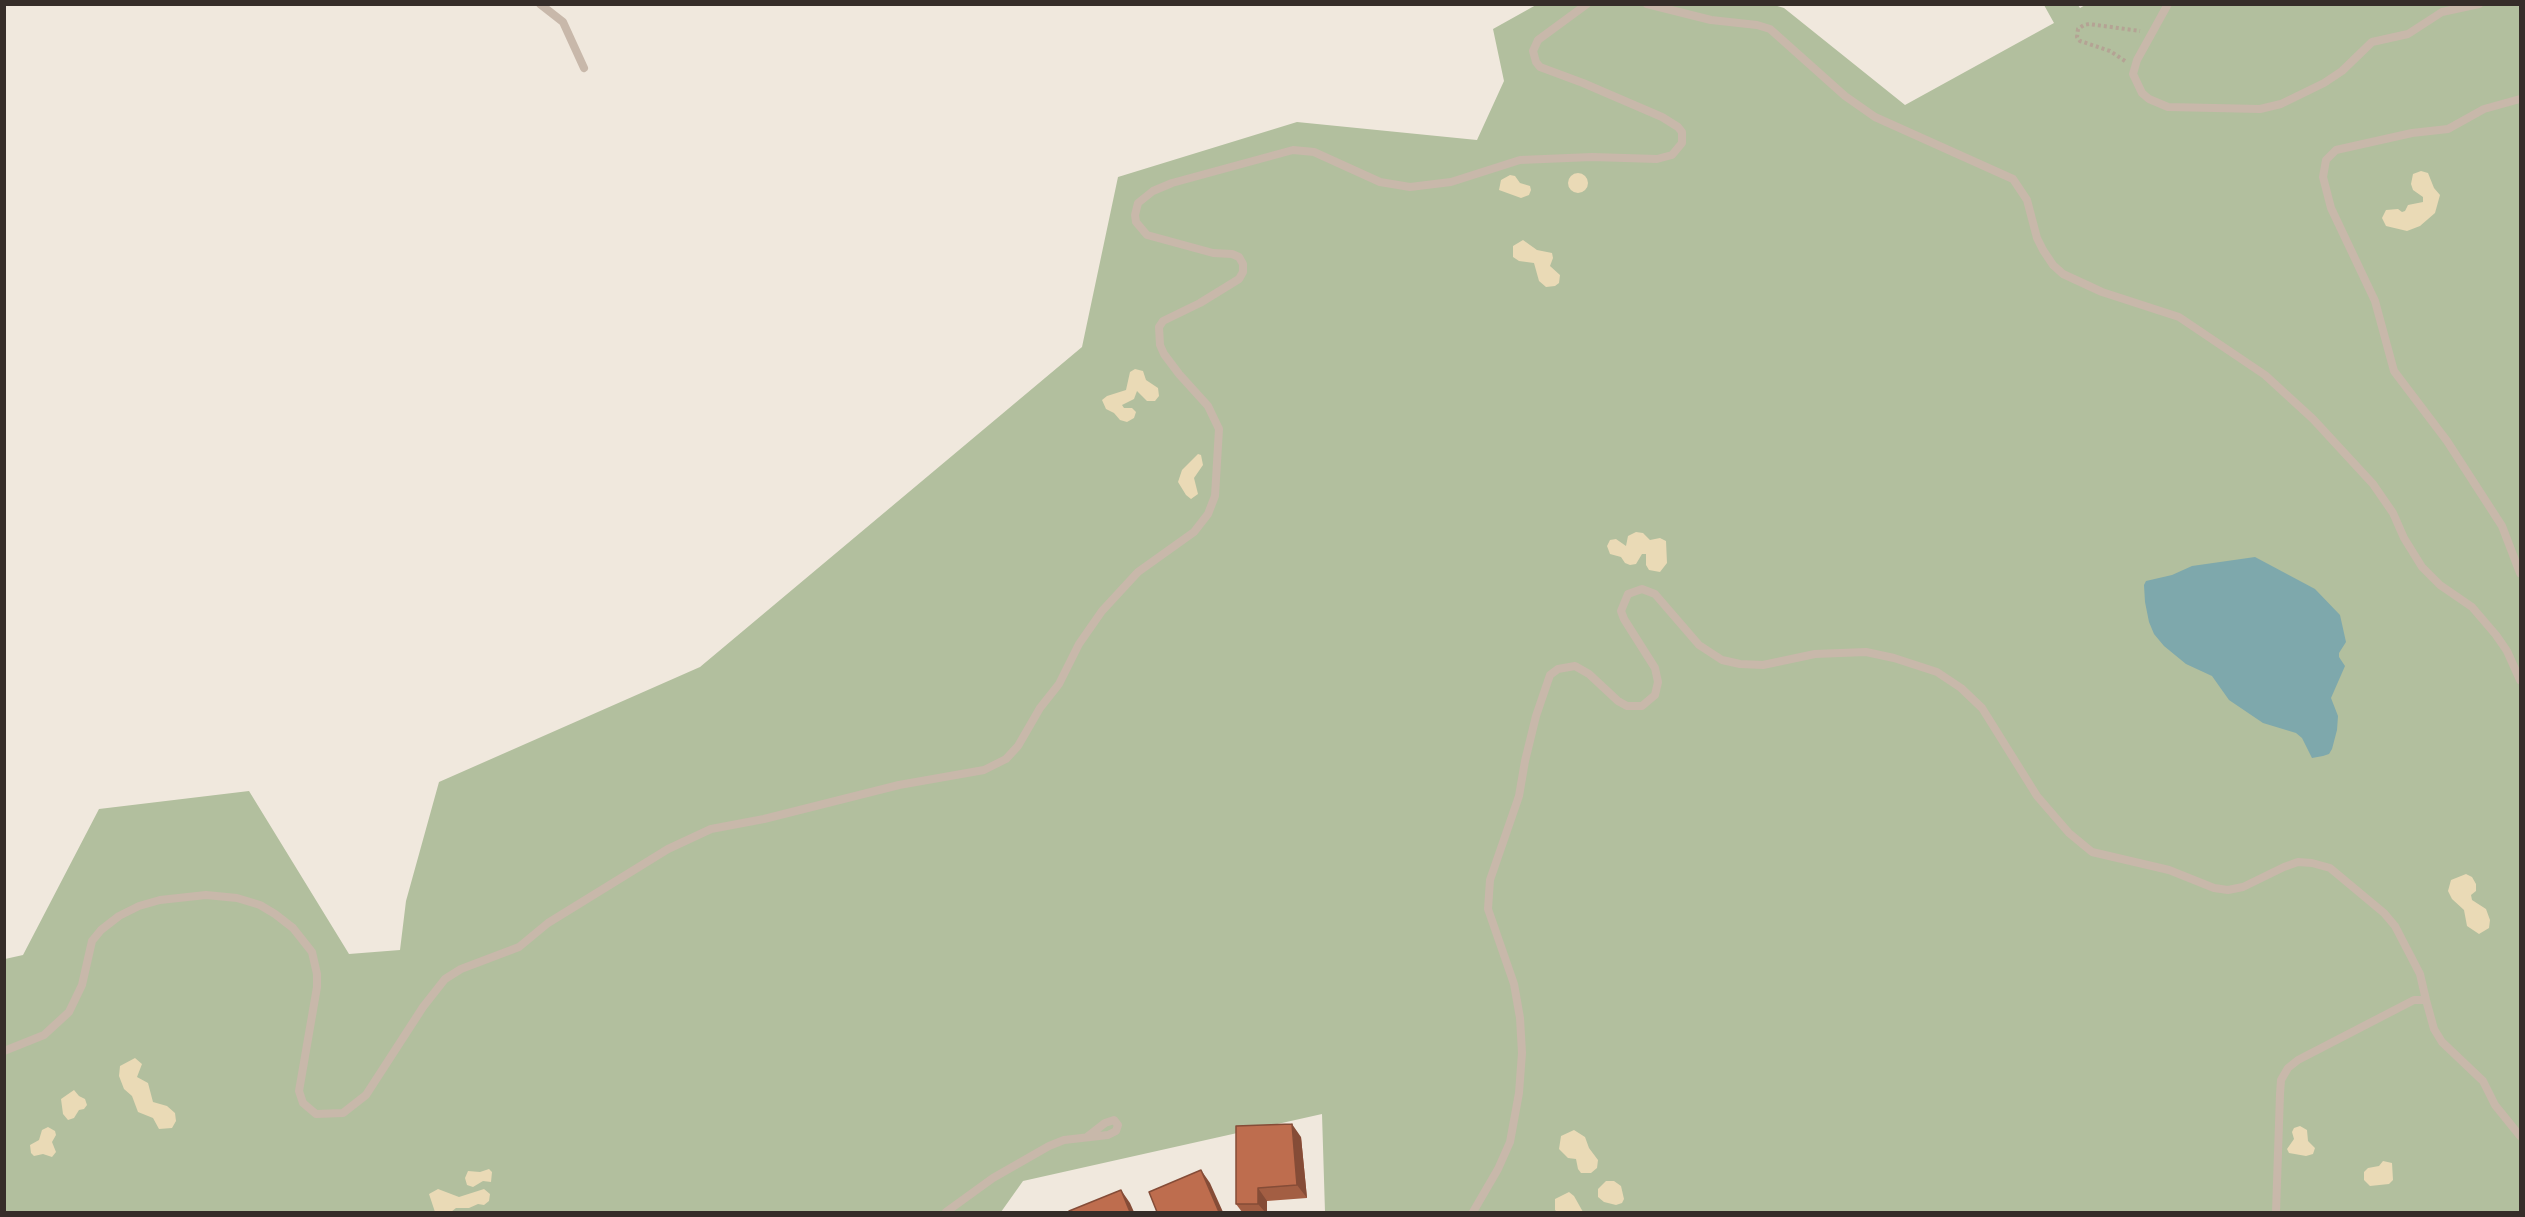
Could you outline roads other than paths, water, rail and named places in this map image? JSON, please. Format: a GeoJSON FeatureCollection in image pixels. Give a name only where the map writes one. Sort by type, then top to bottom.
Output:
{"type":"FeatureCollection","features":[{"type":"Feature","properties":{"kind":"lane"},"geometry":{"type":"LineString","coordinates":[[540,4],[562,22],[584,68]]}},
{"type":"Feature","properties":{"kind":"lane"},"geometry":{"type":"LineString","coordinates":[[4,1051],[44,1035],[69,1012],[82,985],[92,941],[101,930],[119,916],[139,906],[160,900],[206,895],[237,898],[260,905],[275,914],[293,928],[312,952],[317,974],[317,987],[299,1091],[303,1103],[316,1114],[343,1113],[366,1095],[423,1007],[445,979],[461,969],[519,947],[548,923],[668,849],[711,829],[764,819],[899,785],[984,770],[1006,759],[1018,746],[1040,708],[1059,684],[1079,644],[1102,611],[1138,573],[1194,532],[1208,514],[1215,496],[1220,429],[1208,406],[1164,354],[1160,345],[1159,327],[1164,321],[1200,303],[1239,279],[1243,272],[1243,264],[1239,257],[1214,253],[1147,235],[1136,222],[1138,203],[1153,192],[1172,183],[1293,150],[1314,152],[1380,182],[1410,187],[1451,182],[1520,160],[1592,157],[1657,159],[1672,155],[1682,143],[1682,132],[1678,127],[1662,117],[1583,82],[1540,67],[1536,62],[1533,51],[1538,40],[1587,4]]}},
{"type":"Feature","properties":{"kind":"lane"},"geometry":{"type":"LineString","coordinates":[[1647,4],[1711,20],[1757,25],[1770,29],[1845,96],[1875,117],[2013,180],[2027,200],[2037,238],[2043,250],[2063,274],[2102,292],[2179,317],[2265,375],[2313,419],[2373,484],[2393,513],[2404,538],[2422,567],[2440,585],[2472,607],[2507,651],[2520,680]]}},
{"type":"Feature","properties":{"kind":"lane"},"geometry":{"type":"LineString","coordinates":[[2168,4],[2136,60],[2135,81],[2142,93],[2149,99],[2168,107],[2236,109],[2271,107],[2293,99],[2342,71],[2372,42],[2408,34],[2442,12],[2479,4]]}},
{"type":"Feature","properties":{"kind":"lane"},"geometry":{"type":"LineString","coordinates":[[2520,99],[2484,109],[2448,129],[2412,133],[2336,150],[2326,160],[2323,177],[2331,208],[2375,301],[2394,371],[2447,441],[2502,526],[2520,573]]}},
{"type":"Feature","properties":{"kind":"lane"},"geometry":{"type":"LineString","coordinates":[[1473,1212],[1498,1169],[1510,1142],[1519,1093],[1522,1053],[1520,1018],[1514,984],[1488,909],[1490,880],[1519,796],[1524,761],[1550,675],[1558,669],[1575,666],[1589,674],[1618,701],[1627,706],[1642,706],[1655,695],[1658,682],[1654,668],[1624,620],[1621,610],[1628,594],[1642,589],[1655,594],[1699,645],[1722,660],[1763,665],[1815,654],[1866,652],[1894,658],[1937,672],[1961,688],[1982,708],[2037,796],[2069,833],[2092,852],[2162,868],[2214,888],[2228,890],[2243,887],[2298,862],[2312,862],[2330,868],[2384,913],[2395,926],[2420,974],[2434,1029],[2442,1042],[2478,1075],[2496,1105],[2520,1136]]}},
{"type":"Feature","properties":{"kind":"lane"},"geometry":{"type":"LineString","coordinates":[[2276,1212],[2281,1080],[2288,1068],[2298,1060],[2405,1004],[2421,999],[2426,1000]]}},
{"type":"Feature","properties":{"kind":"lane"},"geometry":{"type":"LineString","coordinates":[[946,1212],[975,1190],[1038,1152],[1064,1140],[1087,1137]]}},
{"type":"Feature","properties":{"kind":"water"},"geometry":{"type":"Polygon","coordinates":[[[2255,557],[2315,589],[2340,615],[2346,642],[2339,657],[2345,666],[2331,698],[2338,716],[2337,730],[2329,754],[2312,758],[2302,738],[2296,733],[2263,723],[2229,700],[2212,676],[2186,664],[2164,646],[2154,634],[2149,622],[2145,602],[2144,585],[2146,581],[2172,575],[2192,566],[2255,557]]]}}]}
